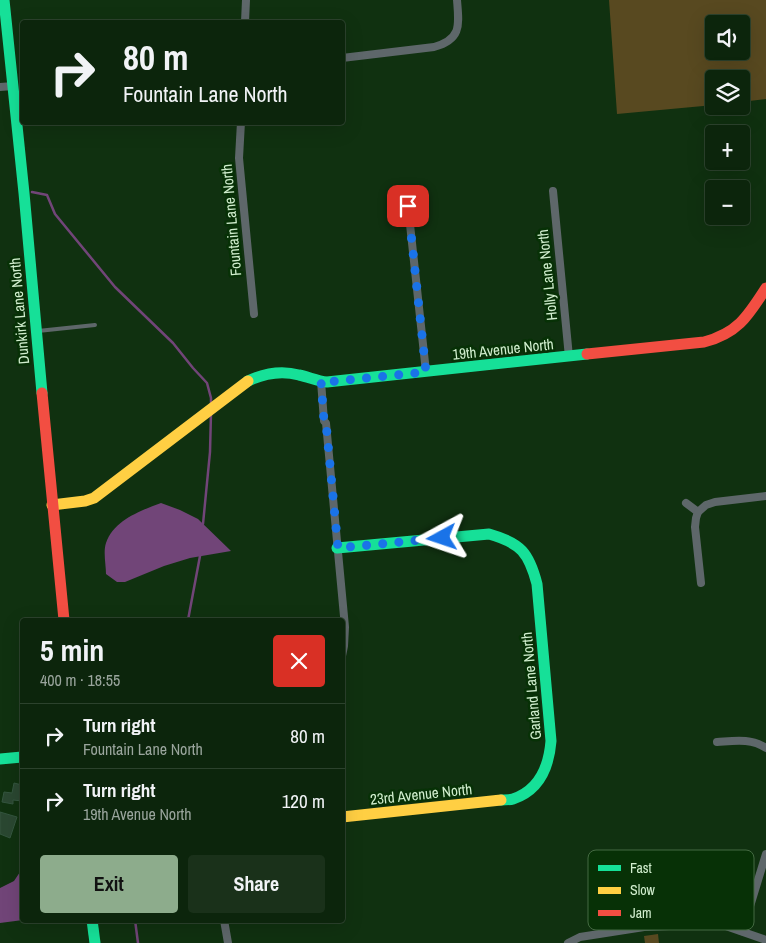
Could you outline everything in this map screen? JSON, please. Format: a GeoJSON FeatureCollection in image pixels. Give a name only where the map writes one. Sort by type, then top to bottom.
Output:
{"type":"FeatureCollection","features":[{"type":"Feature","properties":{"kind":"street","name":"Dunkirk Lane North"},"geometry":{"type":"LineString","coordinates":[[4,0],[64,618]]}},
{"type":"Feature","properties":{"kind":"street"},"geometry":{"type":"LineString","coordinates":[[245,20],[246,0]]}},
{"type":"Feature","properties":{"kind":"street"},"geometry":{"type":"LineString","coordinates":[[345,58],[434,47],[450,40],[459,24],[457,0]]}},
{"type":"Feature","properties":{"kind":"street"},"geometry":{"type":"LineString","coordinates":[[0,87],[12,86]]}},
{"type":"Feature","properties":{"kind":"street","name":"Fountain Lane North"},"geometry":{"type":"LineString","coordinates":[[241,125],[239,158],[254,314]]}},
{"type":"Feature","properties":{"kind":"street","name":"Holly Lane North"},"geometry":{"type":"LineString","coordinates":[[553,191],[569,357]]}},
{"type":"Feature","properties":{"kind":"street"},"geometry":{"type":"LineString","coordinates":[[408,206],[426,372]]}},
{"type":"Feature","properties":{"kind":"street","name":"19th Avenue North"},"geometry":{"type":"LineString","coordinates":[[52,505],[94,498],[244,383],[257,376],[272,372],[286,372],[327,382],[717,340],[738,327],[766,288]]}},
{"type":"Feature","properties":{"kind":"street"},"geometry":{"type":"LineString","coordinates":[[321,381],[344,618]]}},
{"type":"Feature","properties":{"kind":"street"},"geometry":{"type":"LineString","coordinates":[[701,583],[695,527],[698,512],[706,504],[766,496]]}},
{"type":"Feature","properties":{"kind":"street"},"geometry":{"type":"LineString","coordinates":[[686,503],[698,512]]}},
{"type":"Feature","properties":{"kind":"street","name":"Garland Lane North"},"geometry":{"type":"LineString","coordinates":[[338,548],[489,534],[511,541],[520,548],[528,559],[534,571],[536,584],[551,754],[548,767],[533,787],[524,794],[503,801]]}},
{"type":"Feature","properties":{"kind":"street"},"geometry":{"type":"LineString","coordinates":[[717,742],[740,740],[753,742],[766,748]]}},
{"type":"Feature","properties":{"kind":"street"},"geometry":{"type":"LineString","coordinates":[[0,759],[20,757]]}},
{"type":"Feature","properties":{"kind":"street","name":"23rd Avenue North"},"geometry":{"type":"LineString","coordinates":[[345,818],[503,801]]}},
{"type":"Feature","properties":{"kind":"street"},"geometry":{"type":"LineString","coordinates":[[754,893],[766,854]]}},
{"type":"Feature","properties":{"kind":"street"},"geometry":{"type":"LineString","coordinates":[[92,923],[95,943]]}},
{"type":"Feature","properties":{"kind":"street"},"geometry":{"type":"LineString","coordinates":[[225,923],[228,943]]}},
{"type":"Feature","properties":{"kind":"street"},"geometry":{"type":"LineString","coordinates":[[568,943],[580,937],[625,930]]}},
{"type":"Feature","properties":{"kind":"street"},"geometry":{"type":"LineString","coordinates":[[741,930],[762,940]]}},
{"type":"Feature","properties":{"kind":"lane"},"geometry":{"type":"LineString","coordinates":[[36,331],[95,325]]}},
{"type":"Feature","properties":{"kind":"shaded area"},"geometry":{"type":"Polygon","coordinates":[[[609,0],[766,0],[766,99],[750,101],[750,70],[705,70],[705,106],[617,114],[609,0]]]}},
{"type":"Feature","properties":{"kind":"shaded area"},"geometry":{"type":"Polygon","coordinates":[[[161,503],[198,519],[231,551],[190,558],[164,566],[125,582],[117,582],[106,574],[105,550],[110,535],[121,522],[161,503]]]}},
{"type":"Feature","properties":{"kind":"shaded area"},"geometry":{"type":"Polygon","coordinates":[[[20,872],[20,920],[0,923],[0,888],[14,881],[20,872]]]}},
{"type":"Feature","properties":{"kind":"shaded area"},"geometry":{"type":"Polygon","coordinates":[[[658,934],[659,943],[645,943],[644,936],[658,934]]]}},
{"type":"Feature","properties":{"kind":"building"},"geometry":{"type":"Polygon","coordinates":[[[14,783],[20,784],[20,801],[13,800],[13,804],[2,802],[4,792],[12,793],[14,783]]]}},
{"type":"Feature","properties":{"kind":"building"},"geometry":{"type":"Polygon","coordinates":[[[0,812],[17,817],[10,838],[0,834],[0,812]]]}},
{"type":"Feature","properties":{"kind":"waterway"},"geometry":{"type":"LineString","coordinates":[[32,192],[47,195],[55,214],[115,287],[173,343],[207,383],[211,403]]}},
{"type":"Feature","properties":{"kind":"waterway"},"geometry":{"type":"LineString","coordinates":[[203,524],[210,452],[211,413]]}},
{"type":"Feature","properties":{"kind":"waterway"},"geometry":{"type":"LineString","coordinates":[[188,618],[200,556]]}},
{"type":"Feature","properties":{"kind":"waterway"},"geometry":{"type":"LineString","coordinates":[[135,923],[138,943]]}},
{"type":"Feature","properties":{"kind":"traffic: fast"},"geometry":{"type":"LineString","coordinates":[[4,0],[42,393]]}},
{"type":"Feature","properties":{"kind":"traffic: fast"},"geometry":{"type":"LineString","coordinates":[[248,381],[267,374],[292,373],[327,382],[587,354]]}},
{"type":"Feature","properties":{"kind":"traffic: fast"},"geometry":{"type":"LineString","coordinates":[[337,548],[489,534],[509,541],[527,557],[537,584],[551,741],[545,768],[536,783],[522,795],[512,799],[501,800]]}},
{"type":"Feature","properties":{"kind":"traffic: fast"},"geometry":{"type":"LineString","coordinates":[[0,759],[20,757]]}},
{"type":"Feature","properties":{"kind":"traffic: fast"},"geometry":{"type":"LineString","coordinates":[[92,923],[95,943]]}},
{"type":"Feature","properties":{"kind":"traffic: slow"},"geometry":{"type":"LineString","coordinates":[[52,505],[94,498],[248,381]]}},
{"type":"Feature","properties":{"kind":"traffic: slow"},"geometry":{"type":"LineString","coordinates":[[345,817],[501,800]]}},
{"type":"Feature","properties":{"kind":"traffic: jam"},"geometry":{"type":"LineString","coordinates":[[587,354],[704,342],[716,338],[726,334],[741,322],[754,307],[766,288]]}},
{"type":"Feature","properties":{"kind":"traffic: jam"},"geometry":{"type":"LineString","coordinates":[[42,393],[64,618]]}},
{"type":"Feature","properties":{"kind":"route"},"geometry":{"type":"LineString","coordinates":[[408,206],[426,372],[327,382],[321,381],[324,421],[326,423],[338,548],[442,538]]}}]}
